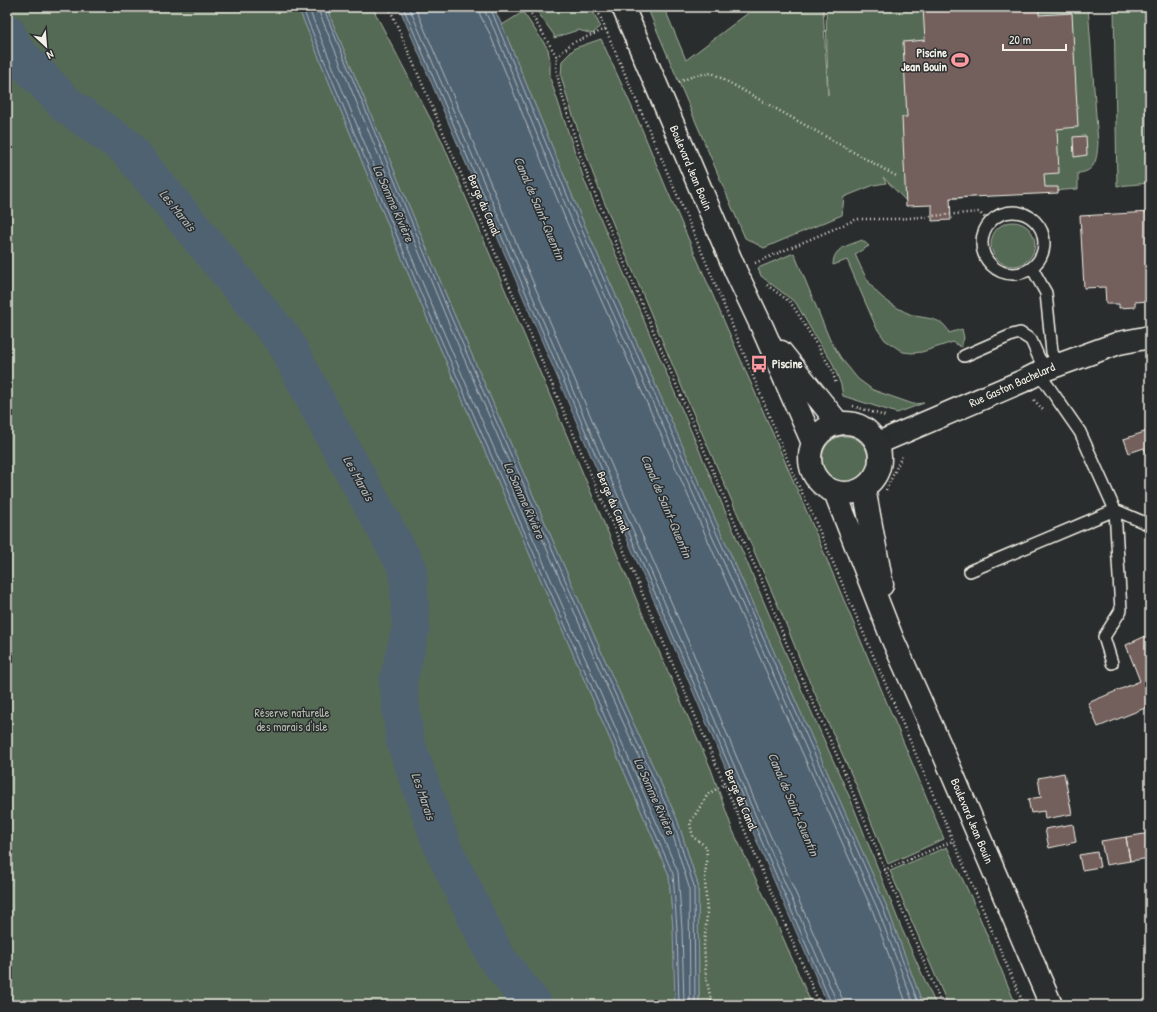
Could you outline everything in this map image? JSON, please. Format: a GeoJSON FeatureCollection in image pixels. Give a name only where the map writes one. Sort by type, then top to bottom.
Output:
{"type":"FeatureCollection","features":[{"type":"Feature","properties":{"kind":"street","name":"Boulevard Jean Bouin"},"geometry":{"type":"LineString","coordinates":[[626,14],[736,272],[813,443]]}},
{"type":"Feature","properties":{"kind":"street","name":"Boulevard Jean Bouin"},"geometry":{"type":"LineString","coordinates":[[762,327],[839,424]]}},
{"type":"Feature","properties":{"kind":"street","name":"Rue Gaston Bachelard"},"geometry":{"type":"LineString","coordinates":[[886,440],[1048,369],[1119,343],[1150,338]]}},
{"type":"Feature","properties":{"kind":"street"},"geometry":{"type":"LineString","coordinates":[[848,423],[858,425],[886,440],[880,455],[880,464],[877,474],[871,482],[874,490],[845,494],[834,492],[824,487],[816,478],[811,467],[810,455],[813,443],[819,434],[828,428],[839,424],[848,423]]}},
{"type":"Feature","properties":{"kind":"street","name":"Boulevard Jean Bouin"},"geometry":{"type":"LineString","coordinates":[[874,490],[892,638]]}},
{"type":"Feature","properties":{"kind":"street","name":"Boulevard Jean Bouin"},"geometry":{"type":"LineString","coordinates":[[834,492],[892,638],[940,745],[1051,1005]]}},
{"type":"Feature","properties":{"kind":"lane"},"geometry":{"type":"LineString","coordinates":[[1008,212],[1018,212],[1028,216],[1036,222],[1042,231],[1044,241],[1043,251],[1039,261],[1032,268],[1023,274],[1013,275],[1002,274],[993,269],[986,261],[982,251],[981,241],[989,222],[1008,212]]}},
{"type":"Feature","properties":{"kind":"lane"},"geometry":{"type":"LineString","coordinates":[[1032,268],[1046,293],[1052,352],[1048,369]]}},
{"type":"Feature","properties":{"kind":"lane"},"geometry":{"type":"LineString","coordinates":[[964,356],[1020,333],[1031,340],[1039,358],[1048,369],[1080,432],[1115,510],[1121,610],[1104,638],[1112,663]]}},
{"type":"Feature","properties":{"kind":"lane"},"geometry":{"type":"LineString","coordinates":[[970,571],[1115,510],[1150,525]]}},
{"type":"Feature","properties":{"kind":"path","name":"Berge du Canal"},"geometry":{"type":"LineString","coordinates":[[389,7],[820,1005]]}},
{"type":"Feature","properties":{"kind":"path"},"geometry":{"type":"LineString","coordinates":[[527,7],[557,56],[556,68],[560,88],[580,155],[592,187],[739,532],[764,586],[788,647],[840,762],[884,870],[942,1005]]}},
{"type":"Feature","properties":{"kind":"path"},"geometry":{"type":"LineString","coordinates":[[596,7],[714,281],[795,478],[813,516],[1024,1005]]}},
{"type":"Feature","properties":{"kind":"path"},"geometry":{"type":"LineString","coordinates":[[557,56],[572,43],[606,29],[626,14]]}},
{"type":"Feature","properties":{"kind":"path"},"geometry":{"type":"LineString","coordinates":[[674,84],[696,75],[712,73],[898,177]]}},
{"type":"Feature","properties":{"kind":"path"},"geometry":{"type":"LineString","coordinates":[[714,281],[857,219],[898,219],[979,212],[989,222]]}},
{"type":"Feature","properties":{"kind":"path"},"geometry":{"type":"LineString","coordinates":[[766,284],[790,302],[832,370],[836,385]]}},
{"type":"Feature","properties":{"kind":"path"},"geometry":{"type":"LineString","coordinates":[[848,404],[881,415],[889,416],[886,440],[903,453],[874,490]]}},
{"type":"Feature","properties":{"kind":"path"},"geometry":{"type":"LineString","coordinates":[[712,1005],[706,977],[704,945],[707,916],[705,879],[707,850],[705,846],[693,837],[690,823],[708,794],[725,784]]}},
{"type":"Feature","properties":{"kind":"path"},"geometry":{"type":"LineString","coordinates":[[884,870],[953,841]]}},
{"type":"Feature","properties":{"kind":"green space","name":"Réserve naturelle des marais d'Isle"},"geometry":{"type":"Polygon","coordinates":[[[7,7],[298,7],[418,297],[669,875],[679,1005],[7,1005],[7,7]]]}},
{"type":"Feature","properties":{"kind":"green space"},"geometry":{"type":"Polygon","coordinates":[[[326,7],[372,7],[441,139],[643,615],[711,769],[733,831],[775,919],[812,1005],[699,1005],[698,885],[677,819],[611,674],[454,314],[326,7]]]}},
{"type":"Feature","properties":{"kind":"green space"},"geometry":{"type":"Polygon","coordinates":[[[534,7],[591,7],[600,26],[593,34],[578,30],[554,38],[554,35],[534,7]]]}},
{"type":"Feature","properties":{"kind":"green space","name":"Piscine Jean Bouin"},"geometry":{"type":"Polygon","coordinates":[[[647,7],[664,7],[686,60],[756,7],[823,7],[828,95],[826,7],[1088,7],[1098,143],[1096,159],[1089,170],[1078,173],[1078,189],[907,202],[883,177],[886,183],[874,185],[844,197],[842,215],[764,248],[745,238],[647,7]]]}},
{"type":"Feature","properties":{"kind":"green space"},"geometry":{"type":"Polygon","coordinates":[[[1114,7],[1150,7],[1150,183],[1117,186],[1114,7]]]}},
{"type":"Feature","properties":{"kind":"green space"},"geometry":{"type":"Polygon","coordinates":[[[523,12],[548,49],[550,78],[585,182],[795,675],[850,798],[901,927],[936,1005],[923,1005],[887,907],[581,217],[502,25],[523,12]]]}},
{"type":"Feature","properties":{"kind":"green space"},"geometry":{"type":"Polygon","coordinates":[[[601,39],[641,127],[809,517],[944,839],[888,864],[857,787],[803,667],[783,617],[686,397],[593,174],[561,76],[562,61],[575,48],[601,39]]]}},
{"type":"Feature","properties":{"kind":"green space"},"geometry":{"type":"Polygon","coordinates":[[[1009,222],[1017,222],[1029,228],[1035,240],[1035,248],[1029,260],[1017,266],[1009,266],[997,260],[991,248],[991,240],[997,228],[1009,222]]]}},
{"type":"Feature","properties":{"kind":"green space"},"geometry":{"type":"Polygon","coordinates":[[[862,240],[869,246],[855,254],[866,278],[878,294],[901,310],[912,315],[939,321],[947,328],[949,333],[962,329],[964,338],[961,347],[953,342],[922,352],[912,353],[903,352],[885,340],[876,327],[847,260],[833,265],[838,251],[862,240]]]}},
{"type":"Feature","properties":{"kind":"green space"},"geometry":{"type":"Polygon","coordinates":[[[794,253],[830,340],[841,358],[858,379],[873,390],[913,404],[924,403],[897,413],[843,396],[841,385],[832,362],[796,303],[761,276],[758,268],[794,253]]]}},
{"type":"Feature","properties":{"kind":"green space"},"geometry":{"type":"Polygon","coordinates":[[[845,436],[858,440],[864,446],[868,459],[864,472],[858,478],[845,482],[832,478],[826,472],[822,459],[826,446],[832,440],[845,436]]]}},
{"type":"Feature","properties":{"kind":"green space"},"geometry":{"type":"Polygon","coordinates":[[[947,847],[972,899],[1016,1005],[948,1005],[890,871],[947,847]]]}},
{"type":"Feature","properties":{"kind":"water","name":"La Somme Rivière"},"geometry":{"type":"Polygon","coordinates":[[[298,7],[326,7],[454,314],[611,674],[677,819],[698,885],[699,1005],[675,1005],[673,929],[669,875],[418,297],[298,7]]]}},
{"type":"Feature","properties":{"kind":"water","name":"Canal de Saint-Quentin"},"geometry":{"type":"Polygon","coordinates":[[[399,7],[493,7],[502,25],[581,217],[887,907],[923,1005],[828,1005],[399,7]]]}},
{"type":"Feature","properties":{"kind":"building","name":"Piscine Jean Bouin"},"geometry":{"type":"Polygon","coordinates":[[[923,7],[1039,7],[1039,15],[1072,13],[1078,127],[1057,129],[1059,173],[1044,174],[1045,187],[1058,187],[1058,193],[950,198],[951,220],[932,221],[932,205],[906,206],[902,117],[907,117],[903,42],[925,40],[923,7]]]}},
{"type":"Feature","properties":{"kind":"building"},"geometry":{"type":"Polygon","coordinates":[[[1086,136],[1087,155],[1074,157],[1073,137],[1086,136]]]}},
{"type":"Feature","properties":{"kind":"building"},"geometry":{"type":"Polygon","coordinates":[[[1150,212],[1150,301],[1135,302],[1135,307],[1119,308],[1119,304],[1106,304],[1105,287],[1084,288],[1080,216],[1150,212]]]}},
{"type":"Feature","properties":{"kind":"building"},"geometry":{"type":"Polygon","coordinates":[[[1150,430],[1150,462],[1144,448],[1129,453],[1124,439],[1150,430]]]}},
{"type":"Feature","properties":{"kind":"building"},"geometry":{"type":"Polygon","coordinates":[[[1148,635],[1150,639],[1150,706],[1098,727],[1088,703],[1140,681],[1126,645],[1148,635]]]}},
{"type":"Feature","properties":{"kind":"building"},"geometry":{"type":"Polygon","coordinates":[[[1064,773],[1072,814],[1045,819],[1044,811],[1031,813],[1028,799],[1041,797],[1038,778],[1064,773]]]}},
{"type":"Feature","properties":{"kind":"building"},"geometry":{"type":"Polygon","coordinates":[[[1073,824],[1076,842],[1049,848],[1045,829],[1073,824]]]}},
{"type":"Feature","properties":{"kind":"building"},"geometry":{"type":"Polygon","coordinates":[[[1150,833],[1150,858],[1130,861],[1126,837],[1150,833]]]}},
{"type":"Feature","properties":{"kind":"building"},"geometry":{"type":"Polygon","coordinates":[[[1126,837],[1130,861],[1106,865],[1101,841],[1126,837]]]}},
{"type":"Feature","properties":{"kind":"building"},"geometry":{"type":"Polygon","coordinates":[[[1097,852],[1100,867],[1082,870],[1079,855],[1097,852]]]}},
{"type":"Feature","properties":{"kind":"waterway","name":"Les Marais"},"geometry":{"type":"LineString","coordinates":[[7,33],[15,51],[68,106],[126,147],[284,340],[331,430],[408,569],[411,628],[398,682],[405,741],[443,848],[496,957],[533,1005]]}},
{"type":"Feature","properties":{"kind":"place","name":"Piscine Jean Bouin"},"geometry":{"type":"Point","coordinates":[960,60]}},
{"type":"Feature","properties":{"kind":"place","name":"Piscine"},"geometry":{"type":"Point","coordinates":[759,364]}}]}
